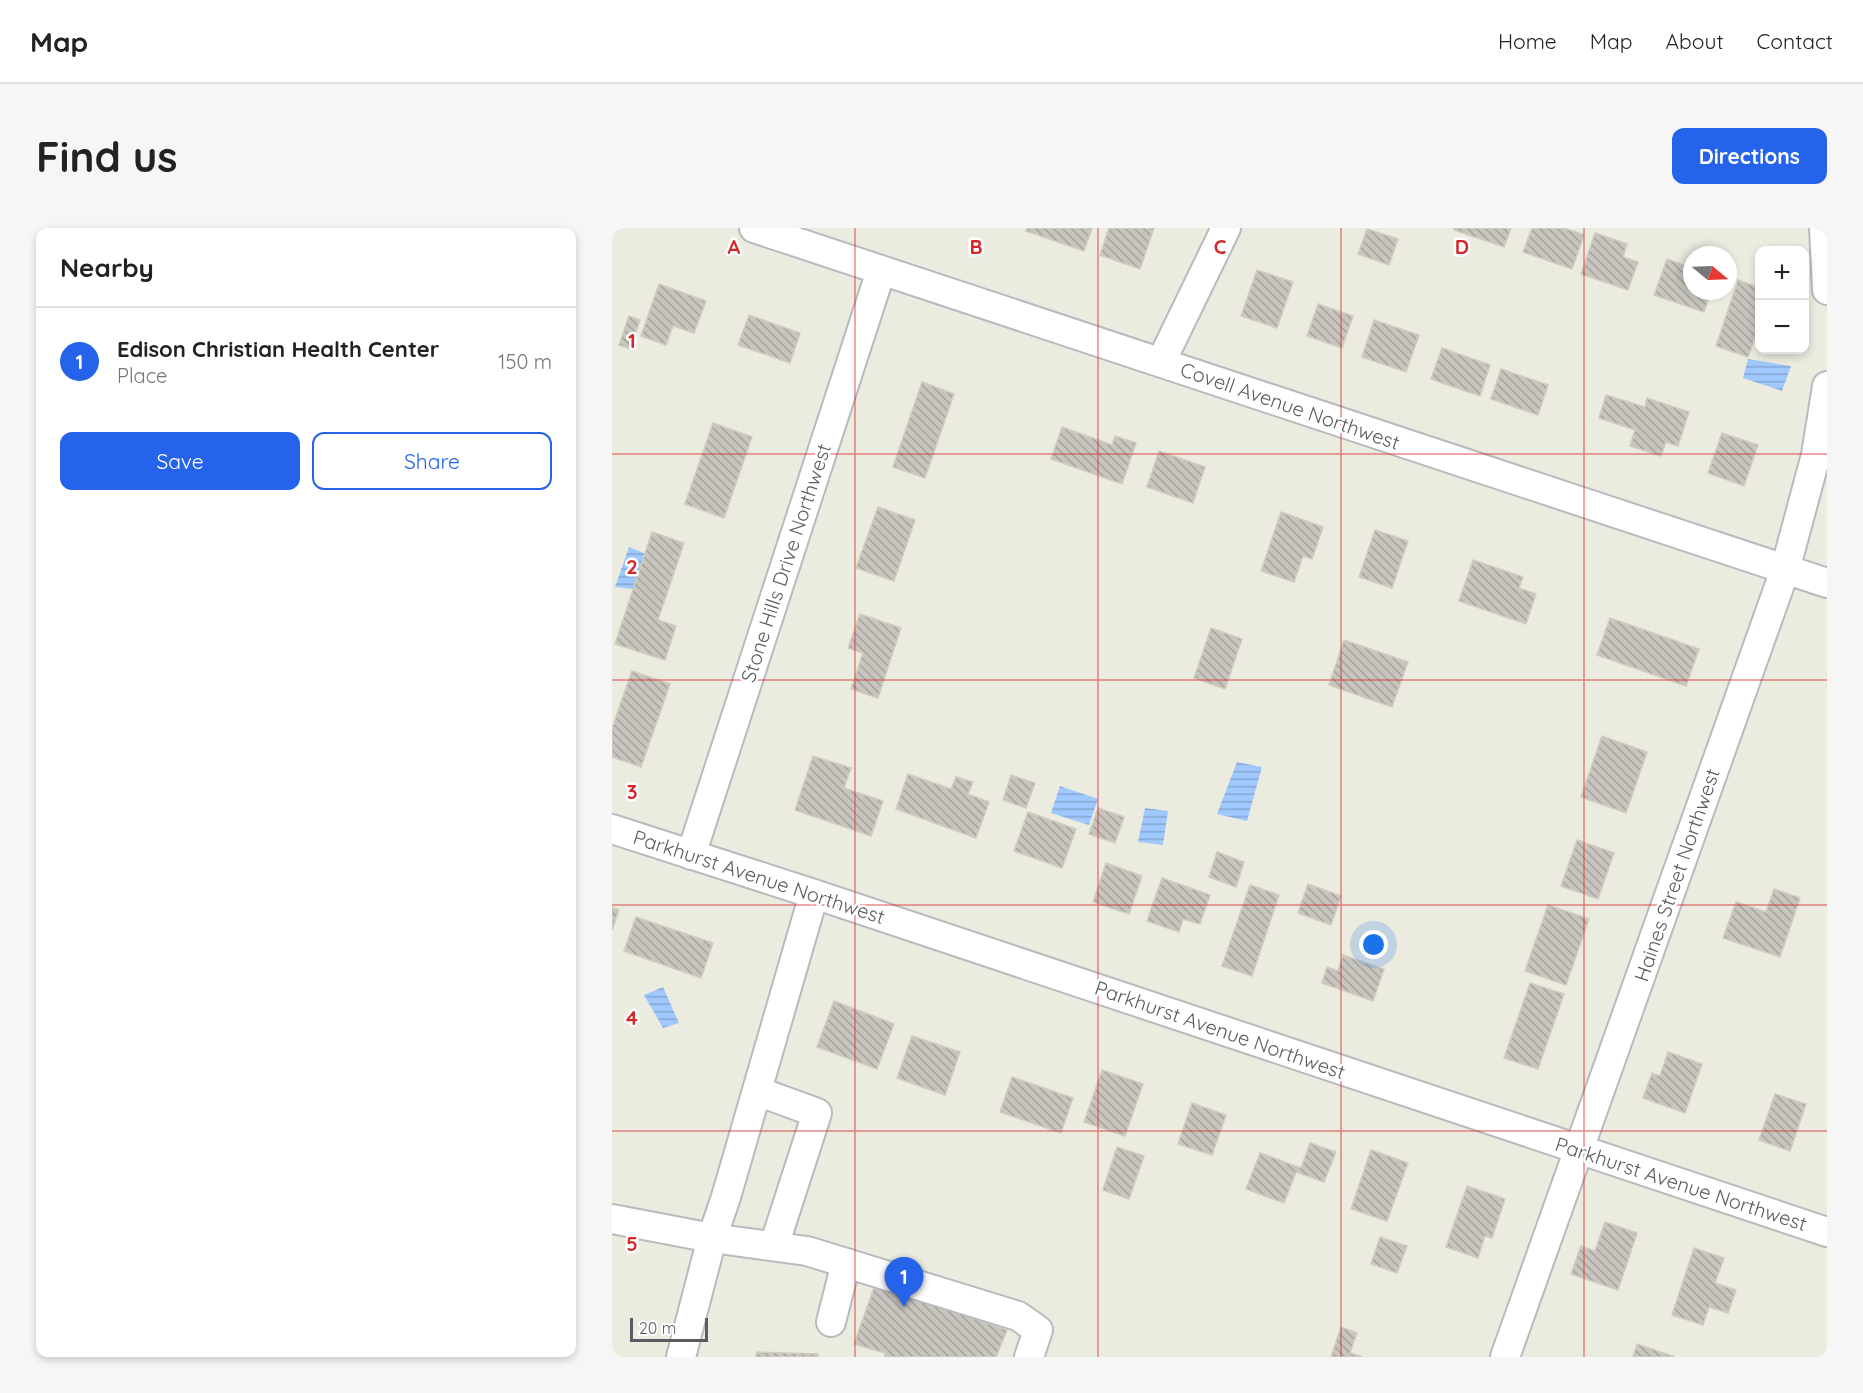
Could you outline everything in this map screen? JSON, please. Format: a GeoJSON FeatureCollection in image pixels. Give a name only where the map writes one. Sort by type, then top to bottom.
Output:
{"type":"FeatureCollection","features":[{"type":"Feature","properties":{"kind":"street","name":"Covell Avenue Northwest"},"geometry":{"type":"LineString","coordinates":[[754,228],[1827,583]]}},
{"type":"Feature","properties":{"kind":"street"},"geometry":{"type":"LineString","coordinates":[[1161,362],[1226,228]]}},
{"type":"Feature","properties":{"kind":"street"},"geometry":{"type":"LineString","coordinates":[[1824,228],[1827,290]]}},
{"type":"Feature","properties":{"kind":"street","name":"Stone Hills Drive Northwest"},"geometry":{"type":"LineString","coordinates":[[691,855],[880,271]]}},
{"type":"Feature","properties":{"kind":"street","name":"Haines Street Northwest"},"geometry":{"type":"LineString","coordinates":[[1505,1357],[1785,570],[1816,455],[1827,386]]}},
{"type":"Feature","properties":{"kind":"street","name":"Parkhurst Avenue Northwest"},"geometry":{"type":"LineString","coordinates":[[612,829],[814,894],[1827,1232]]}},
{"type":"Feature","properties":{"kind":"street"},"geometry":{"type":"LineString","coordinates":[[681,1357],[712,1238],[814,894]]}},
{"type":"Feature","properties":{"kind":"street"},"geometry":{"type":"LineString","coordinates":[[757,1091],[817,1113],[774,1246]]}},
{"type":"Feature","properties":{"kind":"street"},"geometry":{"type":"LineString","coordinates":[[612,1219],[712,1238],[807,1251],[1018,1316],[1038,1330],[1029,1357]]}},
{"type":"Feature","properties":{"kind":"street"},"geometry":{"type":"LineString","coordinates":[[831,1322],[846,1263]]}},
{"type":"Feature","properties":{"kind":"water"},"geometry":{"type":"Polygon","coordinates":[[[1748,359],[1791,366],[1782,391],[1743,378],[1748,359]]]}},
{"type":"Feature","properties":{"kind":"water"},"geometry":{"type":"Polygon","coordinates":[[[629,547],[651,556],[641,590],[615,587],[629,547]]]}},
{"type":"Feature","properties":{"kind":"water"},"geometry":{"type":"Polygon","coordinates":[[[1237,762],[1262,767],[1247,821],[1217,814],[1237,762]]]}},
{"type":"Feature","properties":{"kind":"water"},"geometry":{"type":"Polygon","coordinates":[[[1060,786],[1098,799],[1089,825],[1051,813],[1060,786]]]}},
{"type":"Feature","properties":{"kind":"water"},"geometry":{"type":"Polygon","coordinates":[[[1145,808],[1168,811],[1163,845],[1138,842],[1145,808]]]}},
{"type":"Feature","properties":{"kind":"water"},"geometry":{"type":"Polygon","coordinates":[[[663,987],[679,1023],[663,1028],[644,995],[663,987]]]}},
{"type":"Feature","properties":{"kind":"building"},"geometry":{"type":"Polygon","coordinates":[[[1027,228],[1092,228],[1084,251],[1026,231],[1027,228]]]}},
{"type":"Feature","properties":{"kind":"building"},"geometry":{"type":"Polygon","coordinates":[[[1109,228],[1154,228],[1140,269],[1100,255],[1109,228]]]}},
{"type":"Feature","properties":{"kind":"building"},"geometry":{"type":"Polygon","coordinates":[[[1454,228],[1511,228],[1504,247],[1454,230],[1454,228]]]}},
{"type":"Feature","properties":{"kind":"building"},"geometry":{"type":"Polygon","coordinates":[[[1532,228],[1564,228],[1584,235],[1572,269],[1523,252],[1532,228]]]}},
{"type":"Feature","properties":{"kind":"building"},"geometry":{"type":"Polygon","coordinates":[[[1367,229],[1398,239],[1389,265],[1358,254],[1367,229]]]}},
{"type":"Feature","properties":{"kind":"building"},"geometry":{"type":"Polygon","coordinates":[[[1595,233],[1627,244],[1623,257],[1638,262],[1628,290],[1581,274],[1595,233]]]}},
{"type":"Feature","properties":{"kind":"building"},"geometry":{"type":"Polygon","coordinates":[[[1667,259],[1683,265],[1683,300],[1708,300],[1704,312],[1654,295],[1667,259]]]}},
{"type":"Feature","properties":{"kind":"building"},"geometry":{"type":"Polygon","coordinates":[[[1257,270],[1293,282],[1277,328],[1241,316],[1257,270]]]}},
{"type":"Feature","properties":{"kind":"building"},"geometry":{"type":"Polygon","coordinates":[[[1738,280],[1755,286],[1755,338],[1748,357],[1716,346],[1731,300],[1737,300],[1738,280]]]}},
{"type":"Feature","properties":{"kind":"building"},"geometry":{"type":"Polygon","coordinates":[[[659,284],[706,301],[694,333],[673,326],[666,345],[641,336],[659,284]]]}},
{"type":"Feature","properties":{"kind":"building"},"geometry":{"type":"Polygon","coordinates":[[[1318,304],[1353,316],[1342,348],[1307,336],[1318,304]]]}},
{"type":"Feature","properties":{"kind":"building"},"geometry":{"type":"Polygon","coordinates":[[[749,315],[800,333],[790,363],[738,345],[749,315]]]}},
{"type":"Feature","properties":{"kind":"building"},"geometry":{"type":"Polygon","coordinates":[[[629,316],[640,320],[630,349],[619,345],[629,316]]]}},
{"type":"Feature","properties":{"kind":"building"},"geometry":{"type":"Polygon","coordinates":[[[1374,320],[1419,335],[1406,372],[1362,357],[1374,320]]]}},
{"type":"Feature","properties":{"kind":"building"},"geometry":{"type":"Polygon","coordinates":[[[1442,348],[1490,365],[1480,396],[1431,379],[1442,348]]]}},
{"type":"Feature","properties":{"kind":"building"},"geometry":{"type":"Polygon","coordinates":[[[1501,369],[1548,385],[1538,415],[1491,399],[1501,369]]]}},
{"type":"Feature","properties":{"kind":"building"},"geometry":{"type":"Polygon","coordinates":[[[922,382],[954,394],[925,478],[893,467],[922,382]]]}},
{"type":"Feature","properties":{"kind":"building"},"geometry":{"type":"Polygon","coordinates":[[[1606,395],[1645,407],[1647,398],[1689,412],[1678,446],[1666,442],[1661,456],[1630,446],[1635,430],[1599,418],[1606,395]]]}},
{"type":"Feature","properties":{"kind":"building"},"geometry":{"type":"Polygon","coordinates":[[[713,423],[752,437],[724,518],[685,504],[713,423]]]}},
{"type":"Feature","properties":{"kind":"building"},"geometry":{"type":"Polygon","coordinates":[[[1062,427],[1112,445],[1115,436],[1136,443],[1122,484],[1051,459],[1062,427]]]}},
{"type":"Feature","properties":{"kind":"building"},"geometry":{"type":"Polygon","coordinates":[[[1722,433],[1758,445],[1744,486],[1708,473],[1722,433]]]}},
{"type":"Feature","properties":{"kind":"building"},"geometry":{"type":"Polygon","coordinates":[[[1159,451],[1205,467],[1193,503],[1147,487],[1159,451]]]}},
{"type":"Feature","properties":{"kind":"building"},"geometry":{"type":"Polygon","coordinates":[[[878,507],[915,520],[894,581],[856,568],[878,507]]]}},
{"type":"Feature","properties":{"kind":"building"},"geometry":{"type":"Polygon","coordinates":[[[1281,512],[1323,527],[1312,559],[1303,556],[1294,582],[1261,571],[1281,512]]]}},
{"type":"Feature","properties":{"kind":"building"},"geometry":{"type":"Polygon","coordinates":[[[1375,530],[1408,541],[1392,588],[1359,577],[1375,530]]]}},
{"type":"Feature","properties":{"kind":"building"},"geometry":{"type":"Polygon","coordinates":[[[652,532],[684,543],[658,620],[676,626],[665,660],[615,644],[652,532]]]}},
{"type":"Feature","properties":{"kind":"building"},"geometry":{"type":"Polygon","coordinates":[[[1473,560],[1523,577],[1519,588],[1536,594],[1526,624],[1459,601],[1473,560]]]}},
{"type":"Feature","properties":{"kind":"building"},"geometry":{"type":"Polygon","coordinates":[[[860,614],[901,628],[878,698],[851,689],[863,653],[848,648],[860,614]]]}},
{"type":"Feature","properties":{"kind":"building"},"geometry":{"type":"Polygon","coordinates":[[[1610,618],[1699,649],[1686,686],[1597,655],[1610,618]]]}},
{"type":"Feature","properties":{"kind":"building"},"geometry":{"type":"Polygon","coordinates":[[[1211,628],[1242,639],[1225,689],[1194,678],[1211,628]]]}},
{"type":"Feature","properties":{"kind":"building"},"geometry":{"type":"Polygon","coordinates":[[[1344,640],[1408,662],[1392,707],[1329,685],[1344,640]]]}},
{"type":"Feature","properties":{"kind":"building"},"geometry":{"type":"Polygon","coordinates":[[[632,671],[670,684],[641,767],[612,757],[612,728],[632,671]]]}},
{"type":"Feature","properties":{"kind":"building"},"geometry":{"type":"Polygon","coordinates":[[[1602,736],[1647,752],[1626,813],[1581,797],[1602,736]]]}},
{"type":"Feature","properties":{"kind":"building"},"geometry":{"type":"Polygon","coordinates":[[[813,756],[851,768],[844,788],[883,801],[871,836],[795,810],[813,756]]]}},
{"type":"Feature","properties":{"kind":"building"},"geometry":{"type":"Polygon","coordinates":[[[908,774],[951,789],[956,777],[973,782],[968,794],[989,802],[976,838],[896,809],[908,774]]]}},
{"type":"Feature","properties":{"kind":"building"},"geometry":{"type":"Polygon","coordinates":[[[1011,775],[1035,783],[1026,808],[1003,800],[1011,775]]]}},
{"type":"Feature","properties":{"kind":"building"},"geometry":{"type":"Polygon","coordinates":[[[1098,808],[1124,817],[1115,843],[1089,834],[1098,808]]]}},
{"type":"Feature","properties":{"kind":"building"},"geometry":{"type":"Polygon","coordinates":[[[1028,812],[1076,829],[1062,868],[1014,851],[1028,812]]]}},
{"type":"Feature","properties":{"kind":"building"},"geometry":{"type":"Polygon","coordinates":[[[1577,840],[1614,853],[1598,899],[1561,886],[1577,840]]]}},
{"type":"Feature","properties":{"kind":"building"},"geometry":{"type":"Polygon","coordinates":[[[1217,852],[1244,862],[1236,887],[1209,877],[1217,852]]]}},
{"type":"Feature","properties":{"kind":"building"},"geometry":{"type":"Polygon","coordinates":[[[1106,863],[1142,876],[1129,914],[1093,902],[1106,863]]]}},
{"type":"Feature","properties":{"kind":"building"},"geometry":{"type":"Polygon","coordinates":[[[1162,878],[1210,895],[1200,924],[1183,919],[1179,932],[1147,921],[1162,878]]]}},
{"type":"Feature","properties":{"kind":"building"},"geometry":{"type":"Polygon","coordinates":[[[1308,884],[1341,896],[1331,925],[1298,913],[1308,884]]]}},
{"type":"Feature","properties":{"kind":"building"},"geometry":{"type":"Polygon","coordinates":[[[1250,885],[1279,895],[1252,976],[1222,966],[1250,885]]]}},
{"type":"Feature","properties":{"kind":"building"},"geometry":{"type":"Polygon","coordinates":[[[1774,889],[1800,898],[1780,957],[1723,938],[1736,902],[1766,912],[1774,889]]]}},
{"type":"Feature","properties":{"kind":"building"},"geometry":{"type":"Polygon","coordinates":[[[1548,905],[1589,919],[1566,985],[1525,971],[1548,905]]]}},
{"type":"Feature","properties":{"kind":"building"},"geometry":{"type":"Polygon","coordinates":[[[612,907],[619,910],[612,930],[612,907]]]}},
{"type":"Feature","properties":{"kind":"building"},"geometry":{"type":"Polygon","coordinates":[[[636,917],[713,943],[701,978],[624,951],[636,917]]]}},
{"type":"Feature","properties":{"kind":"building"},"geometry":{"type":"Polygon","coordinates":[[[1343,955],[1384,969],[1373,1001],[1322,983],[1327,967],[1338,971],[1343,955]]]}},
{"type":"Feature","properties":{"kind":"building"},"geometry":{"type":"Polygon","coordinates":[[[1530,983],[1564,994],[1538,1069],[1504,1058],[1530,983]]]}},
{"type":"Feature","properties":{"kind":"building"},"geometry":{"type":"Polygon","coordinates":[[[834,1001],[894,1024],[877,1069],[817,1047],[834,1001]]]}},
{"type":"Feature","properties":{"kind":"building"},"geometry":{"type":"Polygon","coordinates":[[[912,1036],[960,1052],[945,1095],[897,1078],[912,1036]]]}},
{"type":"Feature","properties":{"kind":"building"},"geometry":{"type":"Polygon","coordinates":[[[1668,1052],[1702,1064],[1685,1113],[1643,1098],[1652,1073],[1660,1076],[1668,1052]]]}},
{"type":"Feature","properties":{"kind":"building"},"geometry":{"type":"Polygon","coordinates":[[[1102,1070],[1143,1084],[1125,1136],[1084,1122],[1102,1070]]]}},
{"type":"Feature","properties":{"kind":"building"},"geometry":{"type":"Polygon","coordinates":[[[1012,1077],[1073,1098],[1061,1133],[1000,1112],[1012,1077]]]}},
{"type":"Feature","properties":{"kind":"building"},"geometry":{"type":"Polygon","coordinates":[[[1775,1094],[1806,1104],[1790,1151],[1759,1140],[1775,1094]]]}},
{"type":"Feature","properties":{"kind":"building"},"geometry":{"type":"Polygon","coordinates":[[[1192,1103],[1226,1115],[1212,1155],[1178,1144],[1192,1103]]]}},
{"type":"Feature","properties":{"kind":"building"},"geometry":{"type":"Polygon","coordinates":[[[1310,1143],[1336,1152],[1324,1182],[1296,1172],[1284,1203],[1246,1189],[1260,1153],[1301,1168],[1310,1143]]]}},
{"type":"Feature","properties":{"kind":"building"},"geometry":{"type":"Polygon","coordinates":[[[1117,1147],[1144,1156],[1129,1199],[1103,1190],[1117,1147]]]}},
{"type":"Feature","properties":{"kind":"building"},"geometry":{"type":"Polygon","coordinates":[[[1371,1150],[1408,1163],[1387,1221],[1351,1209],[1371,1150]]]}},
{"type":"Feature","properties":{"kind":"building"},"geometry":{"type":"Polygon","coordinates":[[[1467,1186],[1505,1199],[1492,1238],[1485,1236],[1478,1258],[1446,1247],[1467,1186]]]}},
{"type":"Feature","properties":{"kind":"building"},"geometry":{"type":"Polygon","coordinates":[[[1605,1222],[1637,1233],[1618,1290],[1571,1274],[1581,1246],[1595,1251],[1605,1222]]]}},
{"type":"Feature","properties":{"kind":"building"},"geometry":{"type":"Polygon","coordinates":[[[1380,1237],[1407,1246],[1397,1273],[1371,1264],[1380,1237]]]}},
{"type":"Feature","properties":{"kind":"building"},"geometry":{"type":"Polygon","coordinates":[[[1694,1248],[1724,1258],[1715,1283],[1736,1290],[1728,1313],[1709,1307],[1703,1325],[1672,1315],[1694,1248]]]}},
{"type":"Feature","properties":{"kind":"building"},"geometry":{"type":"Polygon","coordinates":[[[875,1285],[1007,1330],[996,1357],[885,1357],[885,1353],[854,1344],[875,1285]]]}},
{"type":"Feature","properties":{"kind":"building"},"geometry":{"type":"Polygon","coordinates":[[[1341,1327],[1357,1333],[1350,1353],[1363,1357],[1331,1357],[1341,1327]]]}},
{"type":"Feature","properties":{"kind":"building"},"geometry":{"type":"Polygon","coordinates":[[[1637,1344],[1675,1357],[1633,1357],[1637,1344]]]}},
{"type":"Feature","properties":{"kind":"building"},"geometry":{"type":"Polygon","coordinates":[[[757,1352],[818,1354],[818,1357],[756,1357],[757,1352]]]}},
{"type":"Feature","properties":{"kind":"place","name":"Edison Christian Health Center"},"geometry":{"type":"Point","coordinates":[904,1307]}}]}
